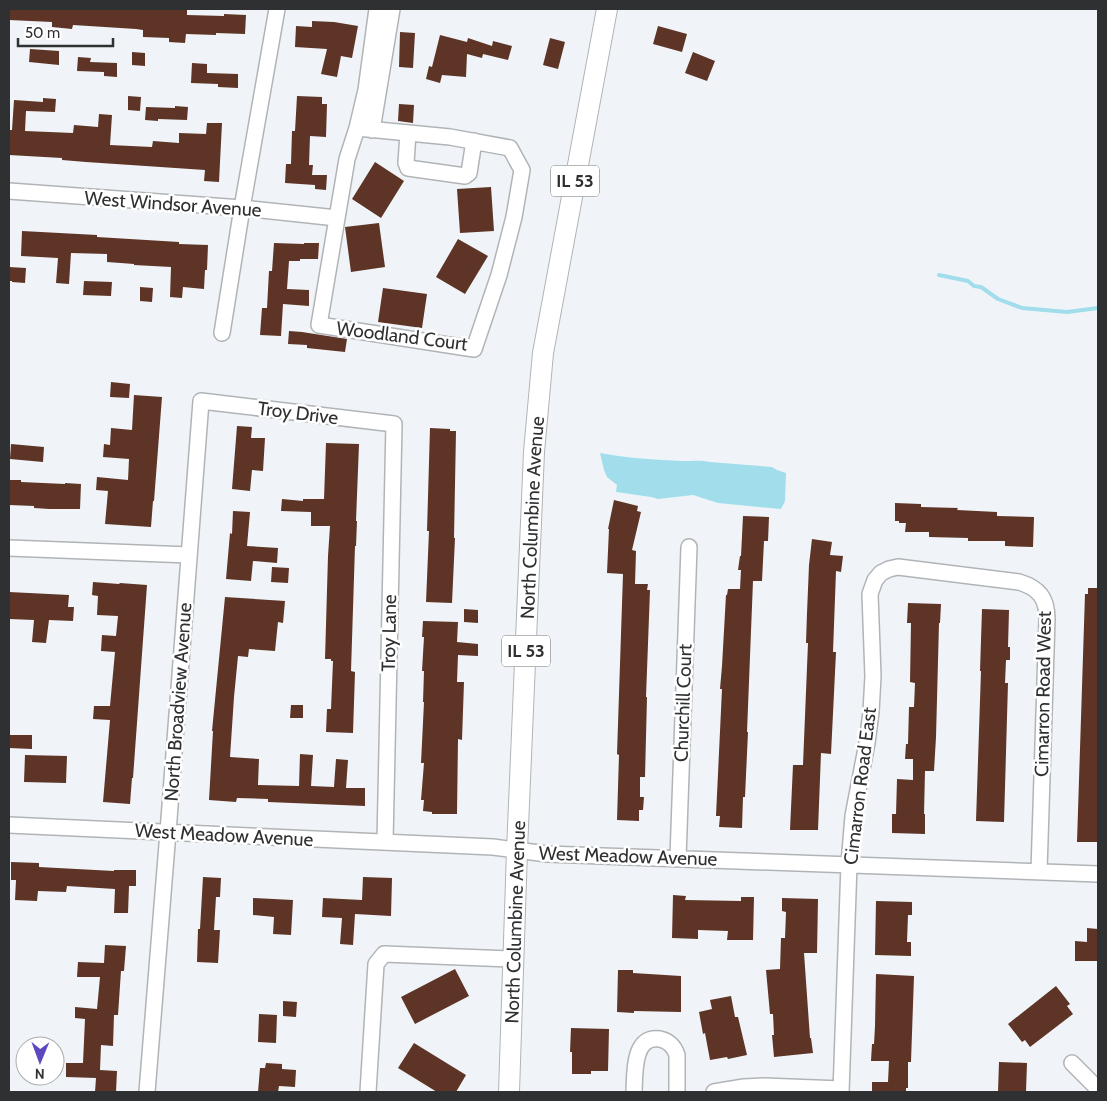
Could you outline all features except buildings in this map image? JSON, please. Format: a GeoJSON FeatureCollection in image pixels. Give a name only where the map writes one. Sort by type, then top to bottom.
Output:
{"type":"FeatureCollection","features":[{"type":"Feature","properties":{"kind":"main road","name":"North Columbine Avenue"},"geometry":{"type":"LineString","coordinates":[[509,1092],[534,452],[543,353],[603,9]]}},
{"type":"Feature","properties":{"kind":"street"},"geometry":{"type":"LineString","coordinates":[[222,332],[277,9]]}},
{"type":"Feature","properties":{"kind":"street"},"geometry":{"type":"LineString","coordinates":[[357,128],[366,90],[377,9]]}},
{"type":"Feature","properties":{"kind":"street"},"geometry":{"type":"LineString","coordinates":[[372,130],[392,9]]}},
{"type":"Feature","properties":{"kind":"street","name":"Woodland Court"},"geometry":{"type":"LineString","coordinates":[[357,128],[450,137],[510,148],[522,170],[514,218],[499,275],[474,349],[319,325],[347,159],[357,128]]}},
{"type":"Feature","properties":{"kind":"street"},"geometry":{"type":"LineString","coordinates":[[408,133],[406,163],[408,168],[464,176],[469,173],[474,141]]}},
{"type":"Feature","properties":{"kind":"street","name":"West Windsor Avenue"},"geometry":{"type":"LineString","coordinates":[[9,191],[242,208],[337,218]]}},
{"type":"Feature","properties":{"kind":"street","name":"Troy Drive"},"geometry":{"type":"LineString","coordinates":[[201,401],[394,424]]}},
{"type":"Feature","properties":{"kind":"street","name":"North Broadview Avenue"},"geometry":{"type":"LineString","coordinates":[[147,1092],[201,401]]}},
{"type":"Feature","properties":{"kind":"street","name":"Troy Lane"},"geometry":{"type":"LineString","coordinates":[[385,842],[394,424]]}},
{"type":"Feature","properties":{"kind":"street","name":"Churchill Court"},"geometry":{"type":"LineString","coordinates":[[678,858],[689,547]]}},
{"type":"Feature","properties":{"kind":"street"},"geometry":{"type":"LineString","coordinates":[[9,548],[189,555]]}},
{"type":"Feature","properties":{"kind":"street","name":"Cimarron Road East"},"geometry":{"type":"LineString","coordinates":[[841,1091],[849,864],[853,816],[867,744],[871,712],[873,676],[870,594],[872,586],[881,573],[898,566],[939,572]]}},
{"type":"Feature","properties":{"kind":"street","name":"Cimarron Road West"},"geometry":{"type":"LineString","coordinates":[[939,572],[1027,584],[1040,594],[1046,606],[1047,628],[1039,871]]}},
{"type":"Feature","properties":{"kind":"street","name":"West Meadow Avenue"},"geometry":{"type":"LineString","coordinates":[[9,825],[494,846],[547,854],[1098,874]]}},
{"type":"Feature","properties":{"kind":"street"},"geometry":{"type":"LineString","coordinates":[[368,1092],[376,964],[384,954],[513,960]]}},
{"type":"Feature","properties":{"kind":"street"},"geometry":{"type":"LineString","coordinates":[[634,1092],[638,1052],[645,1043],[655,1039],[667,1041],[675,1049],[677,1055],[677,1092]]}},
{"type":"Feature","properties":{"kind":"street"},"geometry":{"type":"LineString","coordinates":[[1072,1063],[1098,1089]]}},
{"type":"Feature","properties":{"kind":"street"},"geometry":{"type":"LineString","coordinates":[[714,1092],[764,1086],[841,1091]]}},
{"type":"Feature","properties":{"kind":"water"},"geometry":{"type":"Polygon","coordinates":[[[600,453],[641,458],[772,467],[786,473],[785,501],[781,509],[718,503],[693,495],[658,499],[616,492],[617,485],[607,477],[600,453]]]}},
{"type":"Feature","properties":{"kind":"waterway"},"geometry":{"type":"LineString","coordinates":[[939,275],[968,281],[974,286],[981,287],[998,299],[1022,308],[1067,312],[1098,308]]}}]}
